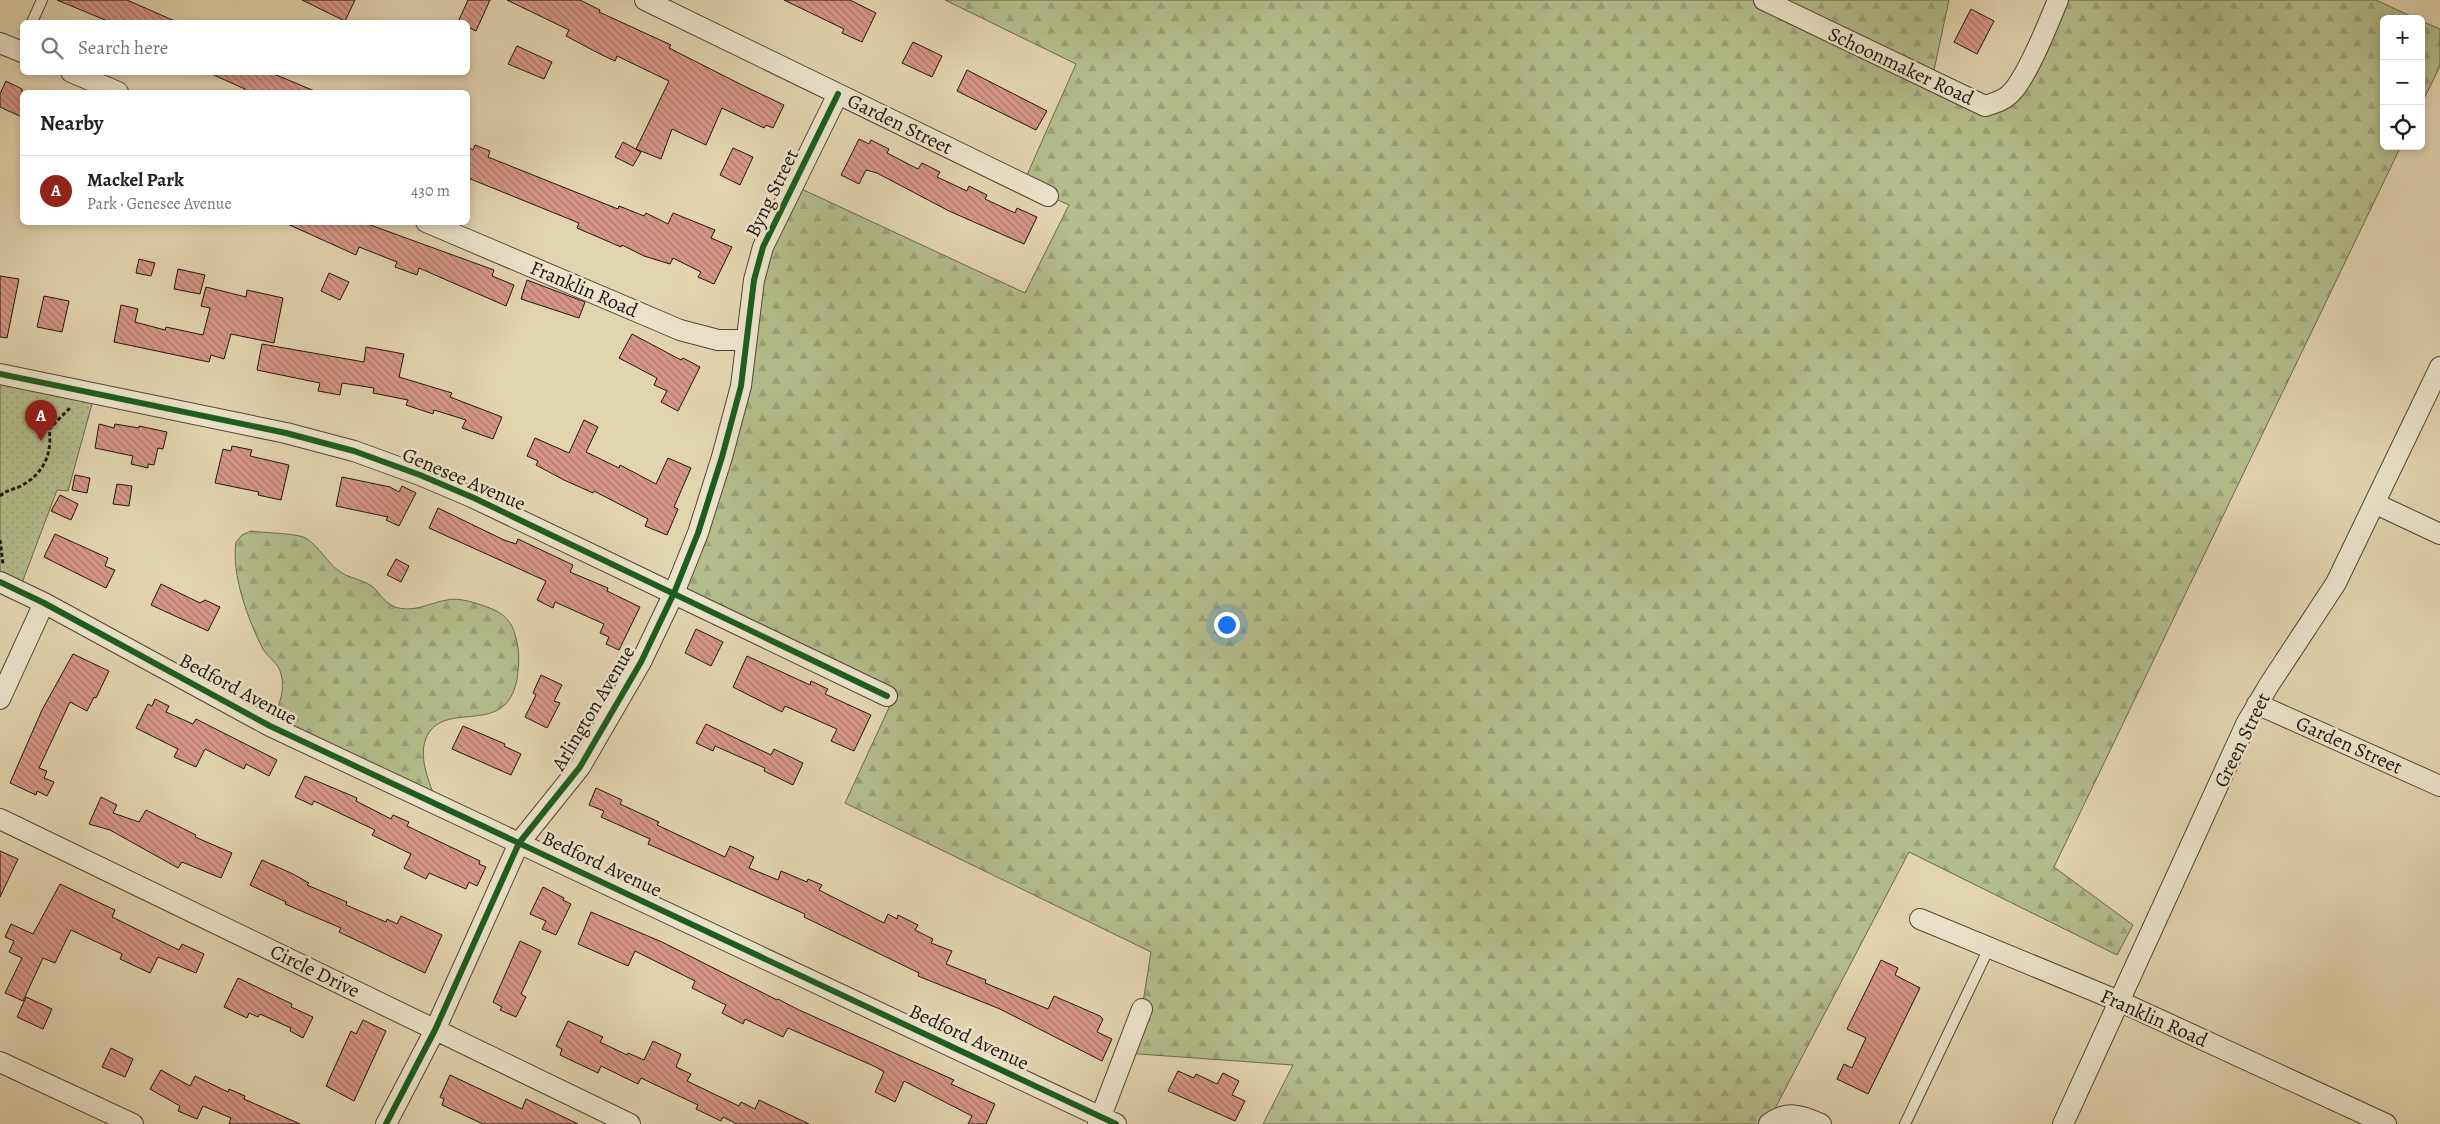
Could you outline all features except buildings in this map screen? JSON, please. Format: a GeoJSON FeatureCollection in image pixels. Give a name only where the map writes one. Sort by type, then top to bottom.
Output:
{"type":"FeatureCollection","features":[{"type":"Feature","properties":{"kind":"street","name":"Garden Street"},"geometry":{"type":"LineString","coordinates":[[645,0],[1048,196]]}},
{"type":"Feature","properties":{"kind":"street","name":"Schoonmaker Road"},"geometry":{"type":"LineString","coordinates":[[1763,1],[1985,106],[2011,94],[2033,57],[2058,0]]}},
{"type":"Feature","properties":{"kind":"street"},"geometry":{"type":"LineString","coordinates":[[0,43],[20,48]]}},
{"type":"Feature","properties":{"kind":"street"},"geometry":{"type":"LineString","coordinates":[[77,75],[113,90]]}},
{"type":"Feature","properties":{"kind":"street","name":"Byng Street"},"geometry":{"type":"LineString","coordinates":[[746,340],[754,280],[763,247],[838,94]]}},
{"type":"Feature","properties":{"kind":"street","name":"Franklin Road"},"geometry":{"type":"LineString","coordinates":[[433,225],[680,330],[718,340],[746,340]]}},
{"type":"Feature","properties":{"kind":"street","name":"Arlington Avenue"},"geometry":{"type":"LineString","coordinates":[[386,1124],[435,1030],[519,843],[580,767],[641,662],[674,593],[698,533],[722,457],[741,386],[746,340]]}},
{"type":"Feature","properties":{"kind":"street","name":"Green Street"},"geometry":{"type":"LineString","coordinates":[[2063,1124],[2257,704],[2336,583],[2376,504],[2440,367]]}},
{"type":"Feature","properties":{"kind":"street","name":"Genesee Avenue"},"geometry":{"type":"LineString","coordinates":[[0,374],[286,432],[354,451],[420,475],[474,498],[887,696]]}},
{"type":"Feature","properties":{"kind":"street"},"geometry":{"type":"LineString","coordinates":[[2376,504],[2440,534]]}},
{"type":"Feature","properties":{"kind":"street","name":"Bedford Avenue"},"geometry":{"type":"LineString","coordinates":[[0,582],[44,603],[270,726],[1105,1122]]}},
{"type":"Feature","properties":{"kind":"street"},"geometry":{"type":"LineString","coordinates":[[0,699],[44,603]]}},
{"type":"Feature","properties":{"kind":"street","name":"Garden Street"},"geometry":{"type":"LineString","coordinates":[[2257,704],[2440,786]]}},
{"type":"Feature","properties":{"kind":"street","name":"Circle Drive"},"geometry":{"type":"LineString","coordinates":[[0,819],[630,1124]]}},
{"type":"Feature","properties":{"kind":"street","name":"Franklin Road"},"geometry":{"type":"LineString","coordinates":[[1920,920],[2121,1002],[2386,1124]]}},
{"type":"Feature","properties":{"kind":"street"},"geometry":{"type":"LineString","coordinates":[[1105,1122],[1142,1009]]}},
{"type":"Feature","properties":{"kind":"street"},"geometry":{"type":"LineString","coordinates":[[0,1062],[132,1124]]}},
{"type":"Feature","properties":{"kind":"street"},"geometry":{"type":"LineString","coordinates":[[1769,1124],[1787,1114],[1801,1115],[1820,1124]]}},
{"type":"Feature","properties":{"kind":"lane"},"geometry":{"type":"LineString","coordinates":[[33,20],[42,0]]}},
{"type":"Feature","properties":{"kind":"lane"},"geometry":{"type":"LineString","coordinates":[[1905,1124],[1989,948]]}},
{"type":"Feature","properties":{"kind":"path"},"geometry":{"type":"LineString","coordinates":[[0,496],[8,490],[27,482],[39,473],[50,449],[49,429],[80,398],[83,391]]}},
{"type":"Feature","properties":{"kind":"green space"},"geometry":{"type":"Polygon","coordinates":[[[945,0],[1949,0],[1931,84],[2001,101],[2058,0],[2376,0],[2408,15],[2380,15],[2380,150],[2399,150],[2054,867],[2133,925],[2117,955],[1909,852],[1767,1124],[1263,1124],[1293,1065],[1125,1053],[1142,1009],[1151,952],[845,803],[893,699],[674,593],[722,457],[754,280],[793,185],[1025,293],[1069,205],[1023,184],[1076,64],[945,0]]]}},
{"type":"Feature","properties":{"kind":"green space"},"geometry":{"type":"Polygon","coordinates":[[[2425,23],[2440,29],[2440,66],[2425,97],[2425,23]]]}},
{"type":"Feature","properties":{"kind":"green space"},"geometry":{"type":"Polygon","coordinates":[[[0,374],[95,393],[68,491],[57,490],[19,591],[0,582],[0,374]]]}},
{"type":"Feature","properties":{"kind":"green space"},"geometry":{"type":"Polygon","coordinates":[[[251,531],[289,534],[307,539],[339,571],[370,585],[386,602],[395,607],[409,609],[452,599],[462,600],[493,609],[510,622],[516,638],[519,659],[517,679],[511,697],[501,708],[490,713],[449,719],[437,724],[428,734],[423,751],[425,769],[437,804],[270,726],[282,694],[281,674],[278,667],[263,649],[252,625],[242,597],[236,568],[236,542],[242,535],[251,531]]]}},
{"type":"Feature","properties":{"kind":"cycle path"},"geometry":{"type":"LineString","coordinates":[[386,1124],[435,1030],[519,843],[580,767],[641,662],[674,593],[698,533],[722,457],[741,386],[754,280],[763,247],[838,94]]}},
{"type":"Feature","properties":{"kind":"cycle path"},"geometry":{"type":"LineString","coordinates":[[0,374],[286,433],[354,451],[420,475],[474,498],[887,696]]}},
{"type":"Feature","properties":{"kind":"cycle path"},"geometry":{"type":"LineString","coordinates":[[0,582],[44,603],[270,726],[1116,1124]]}},
{"type":"Feature","properties":{"kind":"place","name":"Mackel Park"},"geometry":{"type":"Point","coordinates":[41,441]}}]}
